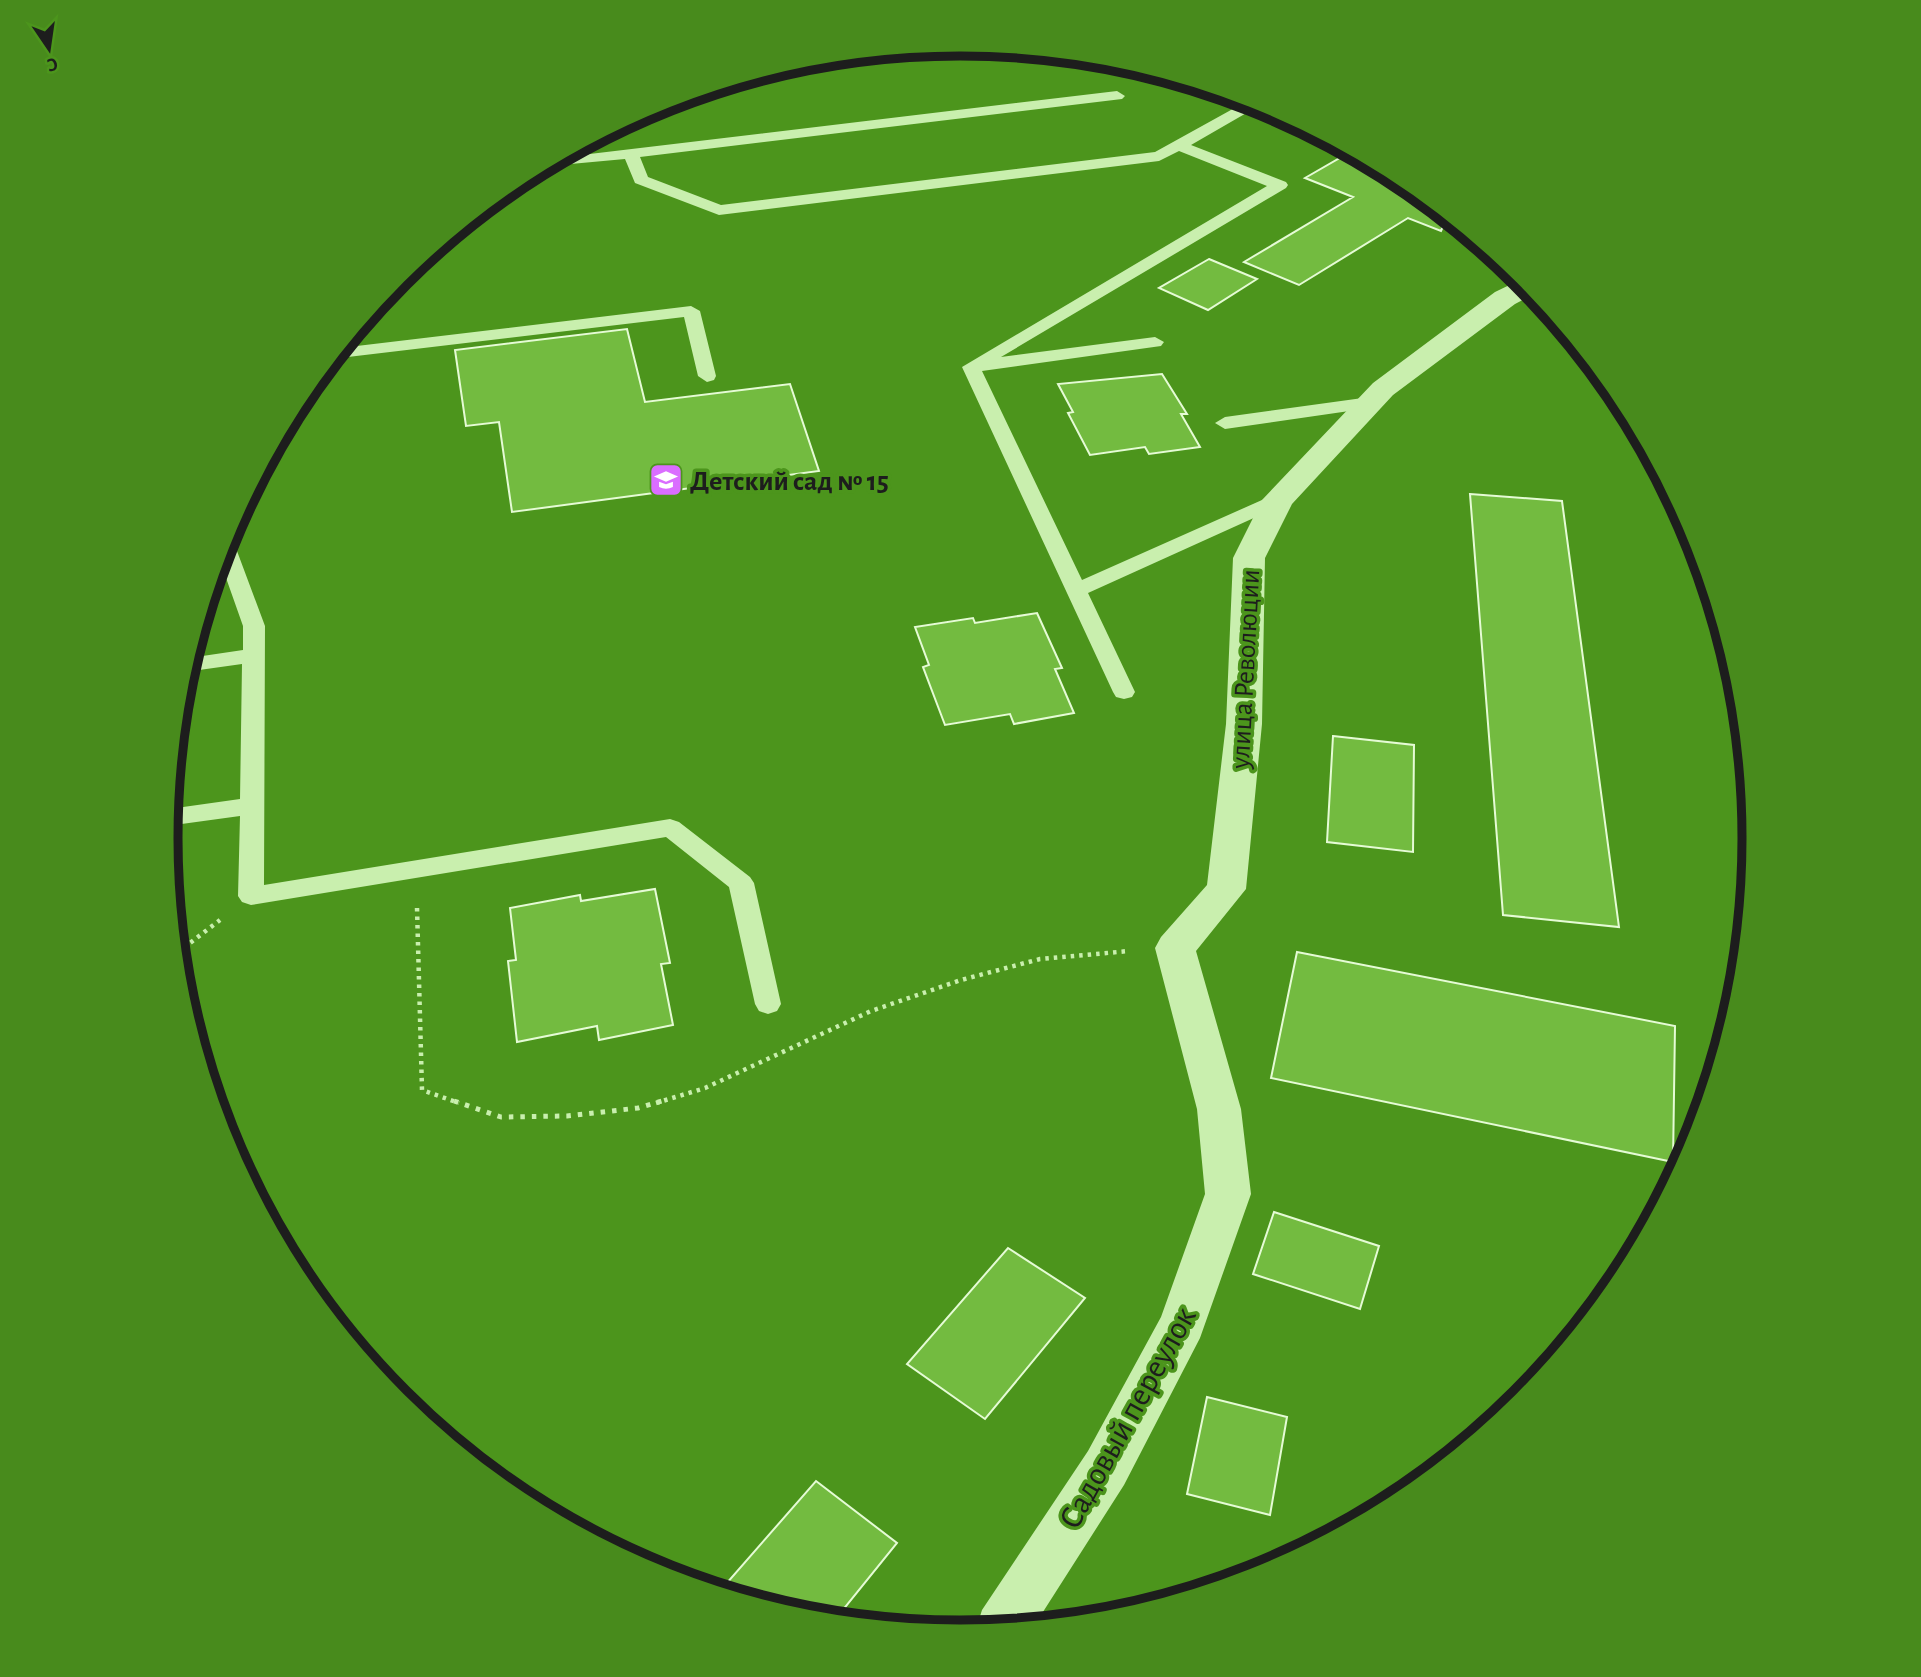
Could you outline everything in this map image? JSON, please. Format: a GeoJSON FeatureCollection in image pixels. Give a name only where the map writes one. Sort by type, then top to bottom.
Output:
{"type":"FeatureCollection","features":[{"type":"Feature","properties":{"kind":"street","name":"улица Революции"},"geometry":{"type":"LineString","coordinates":[[1175,948],[1226,890],[1244,724],[1249,558],[1278,500],[1383,389],[1505,298],[1519,291]]}},
{"type":"Feature","properties":{"kind":"street","name":"Садовый переулок"},"geometry":{"type":"LineString","coordinates":[[1007,1619],[1106,1468],[1184,1323],[1228,1194],[1219,1109],[1175,948]]}},
{"type":"Feature","properties":{"kind":"lane"},"geometry":{"type":"LineString","coordinates":[[569,161],[1116,96]]}},
{"type":"Feature","properties":{"kind":"lane"},"geometry":{"type":"LineString","coordinates":[[631,154],[641,180],[719,210],[1159,156],[1242,109]]}},
{"type":"Feature","properties":{"kind":"lane"},"geometry":{"type":"LineString","coordinates":[[971,367],[1280,185],[1177,145]]}},
{"type":"Feature","properties":{"kind":"lane"},"geometry":{"type":"LineString","coordinates":[[348,352],[691,311],[707,376]]}},
{"type":"Feature","properties":{"kind":"lane"},"geometry":{"type":"LineString","coordinates":[[971,367],[1155,342]]}},
{"type":"Feature","properties":{"kind":"lane"},"geometry":{"type":"LineString","coordinates":[[971,367],[1124,692]]}},
{"type":"Feature","properties":{"kind":"lane"},"geometry":{"type":"LineString","coordinates":[[1225,423],[1370,403]]}},
{"type":"Feature","properties":{"kind":"lane"},"geometry":{"type":"LineString","coordinates":[[1076,590],[1278,500]]}},
{"type":"Feature","properties":{"kind":"lane"},"geometry":{"type":"LineString","coordinates":[[230,560],[254,626],[251,896],[670,828],[741,883],[768,1004]]}},
{"type":"Feature","properties":{"kind":"lane"},"geometry":{"type":"LineString","coordinates":[[198,663],[254,656]]}},
{"type":"Feature","properties":{"kind":"lane"},"geometry":{"type":"LineString","coordinates":[[179,816],[252,806]]}},
{"type":"Feature","properties":{"kind":"path"},"geometry":{"type":"LineString","coordinates":[[416,869],[422,1090],[501,1117],[567,1116],[638,1108],[705,1088],[871,1011],[961,980],[1040,959],[1175,948]]}},
{"type":"Feature","properties":{"kind":"path"},"geometry":{"type":"LineString","coordinates":[[186,946],[251,896]]}},
{"type":"Feature","properties":{"kind":"building"},"geometry":{"type":"Polygon","coordinates":[[[1343,156],[1395,188],[1444,224],[1441,231],[1408,218],[1299,285],[1244,262],[1353,197],[1305,178],[1343,156]]]}},
{"type":"Feature","properties":{"kind":"building"},"geometry":{"type":"Polygon","coordinates":[[[1209,259],[1257,279],[1208,310],[1159,288],[1209,259]]]}},
{"type":"Feature","properties":{"kind":"building"},"geometry":{"type":"Polygon","coordinates":[[[627,329],[645,402],[790,384],[819,471],[512,512],[499,422],[466,426],[455,350],[627,329]]]}},
{"type":"Feature","properties":{"kind":"building"},"geometry":{"type":"Polygon","coordinates":[[[1162,374],[1187,414],[1181,414],[1200,447],[1149,454],[1145,447],[1090,455],[1068,413],[1073,412],[1058,384],[1162,374]]]}},
{"type":"Feature","properties":{"kind":"building"},"geometry":{"type":"Polygon","coordinates":[[[1470,494],[1562,501],[1619,927],[1503,915],[1470,494]]]}},
{"type":"Feature","properties":{"kind":"building"},"geometry":{"type":"Polygon","coordinates":[[[1037,613],[1062,668],[1055,669],[1074,713],[1014,724],[1010,714],[945,725],[923,667],[929,665],[915,627],[973,618],[975,623],[1037,613]]]}},
{"type":"Feature","properties":{"kind":"building"},"geometry":{"type":"Polygon","coordinates":[[[1333,736],[1414,745],[1413,852],[1327,842],[1333,736]]]}},
{"type":"Feature","properties":{"kind":"building"},"geometry":{"type":"Polygon","coordinates":[[[655,889],[670,963],[661,964],[673,1025],[599,1040],[597,1026],[517,1042],[508,961],[516,960],[510,908],[580,895],[581,901],[655,889]]]}},
{"type":"Feature","properties":{"kind":"building"},"geometry":{"type":"Polygon","coordinates":[[[1297,952],[1675,1026],[1673,1160],[1672,1162],[1271,1078],[1297,952]]]}},
{"type":"Feature","properties":{"kind":"building"},"geometry":{"type":"Polygon","coordinates":[[[1274,1212],[1379,1246],[1360,1309],[1253,1274],[1274,1212]]]}},
{"type":"Feature","properties":{"kind":"building"},"geometry":{"type":"Polygon","coordinates":[[[1008,1248],[1085,1298],[985,1419],[907,1364],[1008,1248]]]}},
{"type":"Feature","properties":{"kind":"building"},"geometry":{"type":"Polygon","coordinates":[[[1207,1397],[1287,1417],[1270,1515],[1187,1494],[1207,1397]]]}},
{"type":"Feature","properties":{"kind":"building"},"geometry":{"type":"Polygon","coordinates":[[[816,1481],[897,1543],[842,1611],[808,1606],[726,1584],[816,1481]]]}},
{"type":"Feature","properties":{"kind":"place","name":"Детский сад № 15"},"geometry":{"type":"Point","coordinates":[666,480]}}]}
